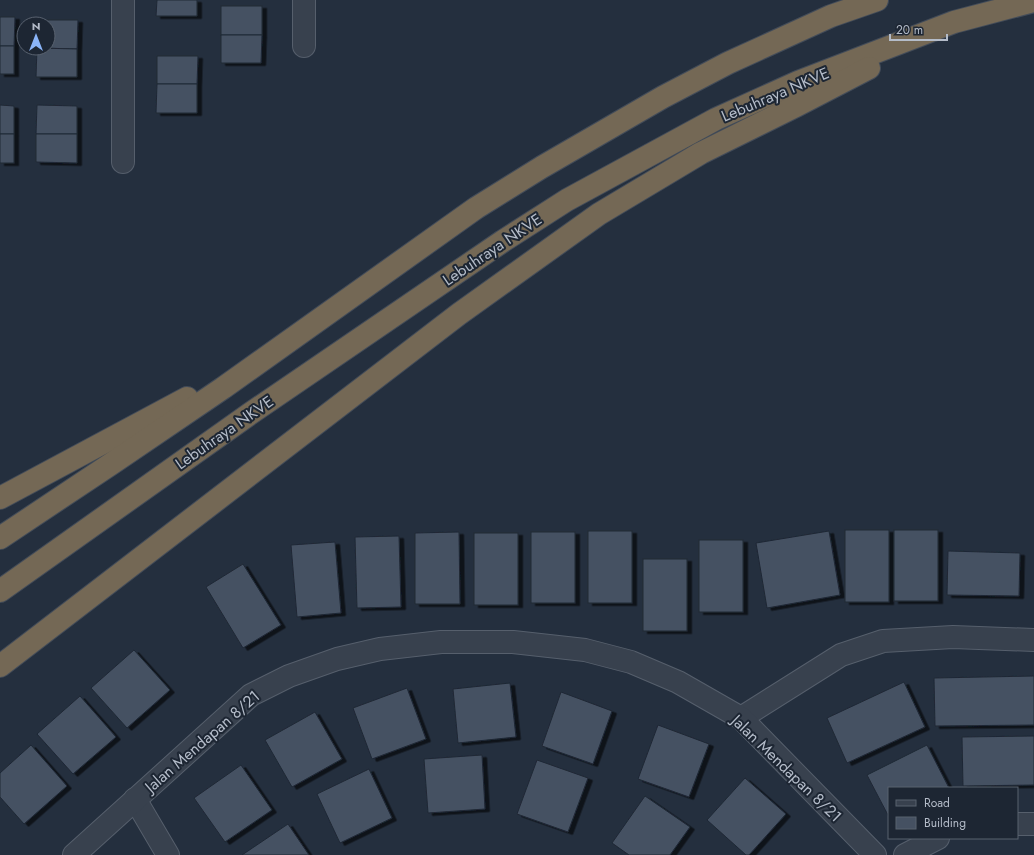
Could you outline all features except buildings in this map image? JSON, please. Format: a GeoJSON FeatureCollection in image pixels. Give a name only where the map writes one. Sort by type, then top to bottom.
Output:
{"type":"FeatureCollection","features":[{"type":"Feature","properties":{"kind":"highway"},"geometry":{"type":"LineString","coordinates":[[0,538],[111,464],[273,352],[476,208],[663,97],[728,63],[831,16],[877,0]]}},
{"type":"Feature","properties":{"kind":"highway","name":"Lebuhraya NKVE"},"geometry":{"type":"LineString","coordinates":[[0,591],[257,409],[503,241],[567,200],[716,119],[798,82],[954,22],[1034,1]]}},
{"type":"Feature","properties":{"kind":"highway"},"geometry":{"type":"LineString","coordinates":[[0,666],[459,314],[600,214],[702,153],[796,106],[954,22]]}},
{"type":"Feature","properties":{"kind":"highway"},"geometry":{"type":"LineString","coordinates":[[0,498],[273,352]]}},
{"type":"Feature","properties":{"kind":"street"},"geometry":{"type":"LineString","coordinates":[[123,0],[123,162]]}},
{"type":"Feature","properties":{"kind":"street"},"geometry":{"type":"LineString","coordinates":[[304,0],[304,46]]}},
{"type":"Feature","properties":{"kind":"street"},"geometry":{"type":"LineString","coordinates":[[741,718],[841,655],[883,641],[953,637],[1034,640]]}},
{"type":"Feature","properties":{"kind":"street","name":"Jalan Mendapan 8/21"},"geometry":{"type":"LineString","coordinates":[[74,855],[251,695],[288,676],[337,659],[380,649],[440,642],[513,642],[585,650],[631,662],[678,682],[741,718],[875,855]]}},
{"type":"Feature","properties":{"kind":"street"},"geometry":{"type":"LineString","coordinates":[[135,799],[168,855]]}},
{"type":"Feature","properties":{"kind":"street"},"geometry":{"type":"LineString","coordinates":[[1018,824],[1034,824]]}},
{"type":"Feature","properties":{"kind":"street"},"geometry":{"type":"LineString","coordinates":[[905,855],[936,839]]}}]}
